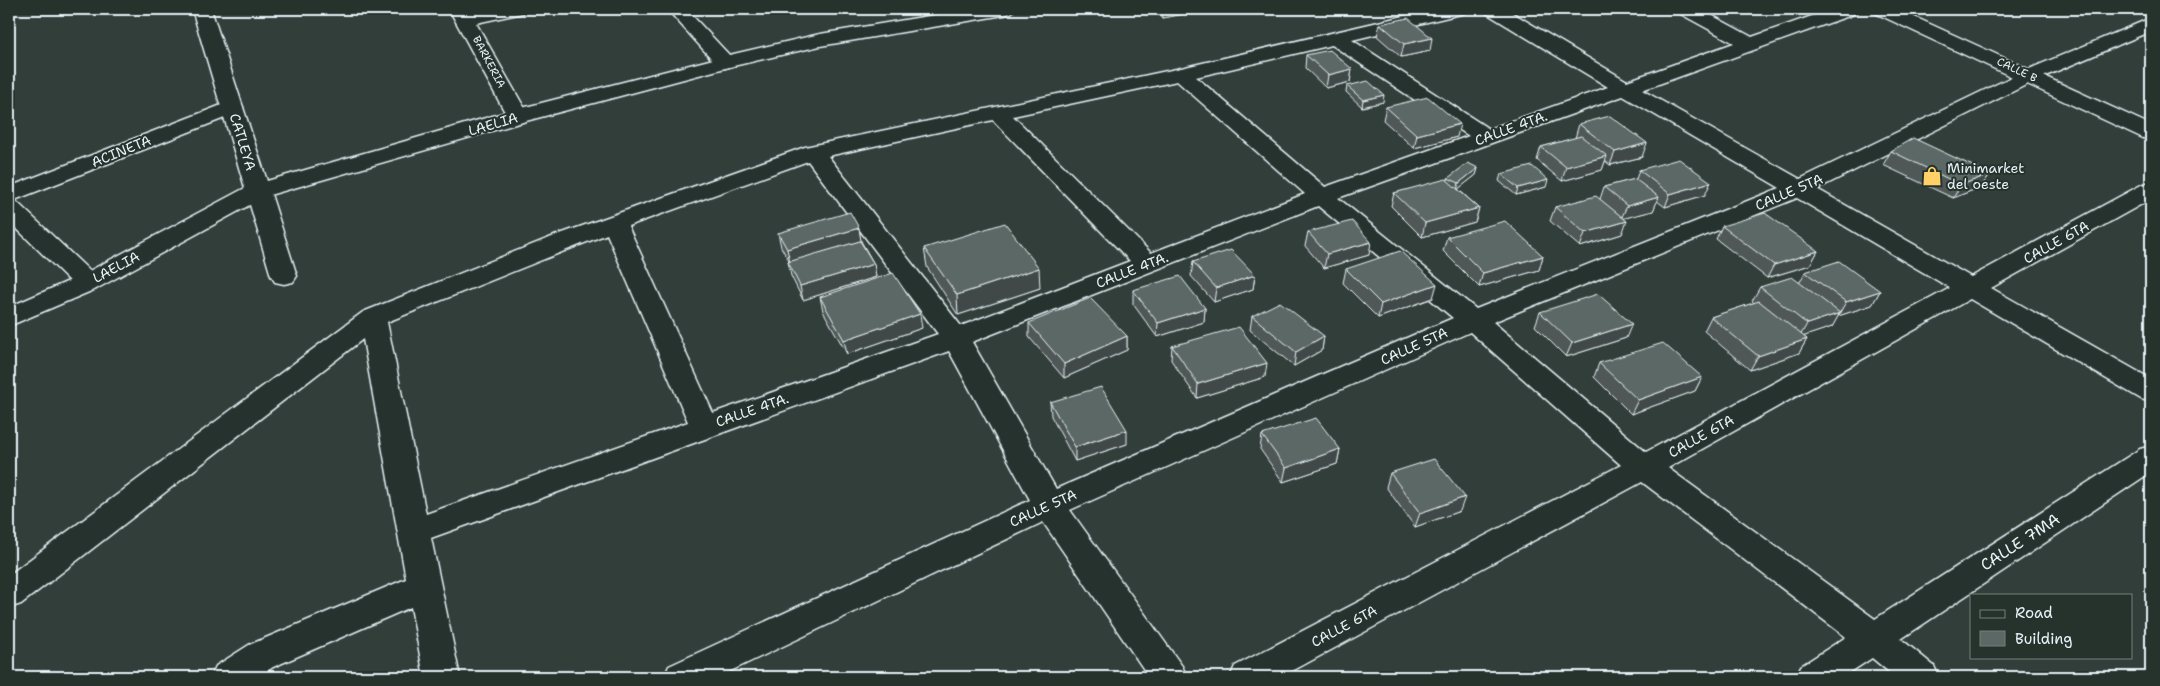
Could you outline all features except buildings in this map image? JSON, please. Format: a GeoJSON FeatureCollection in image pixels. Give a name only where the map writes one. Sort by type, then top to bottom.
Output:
{"type":"FeatureCollection","features":[{"type":"Feature","properties":{"kind":"street","name":"CATLEYA"},"geometry":{"type":"LineString","coordinates":[[201,9],[284,276]]}},
{"type":"Feature","properties":{"kind":"street"},"geometry":{"type":"LineString","coordinates":[[462,14],[516,9]]}},
{"type":"Feature","properties":{"kind":"street"},"geometry":{"type":"LineString","coordinates":[[676,9],[725,62]]}},
{"type":"Feature","properties":{"kind":"street","name":"LAELIA"},"geometry":{"type":"LineString","coordinates":[[9,318],[87,283],[258,191],[518,116],[725,62],[820,40],[1004,9]]}},
{"type":"Feature","properties":{"kind":"street"},"geometry":{"type":"LineString","coordinates":[[9,594],[372,318],[566,240],[813,152],[1181,74],[1458,9]]}},
{"type":"Feature","properties":{"kind":"street"},"geometry":{"type":"LineString","coordinates":[[1493,9],[1624,88],[1801,188],[2151,392]]}},
{"type":"Feature","properties":{"kind":"street"},"geometry":{"type":"LineString","coordinates":[[1686,9],[1751,44]]}},
{"type":"Feature","properties":{"kind":"street","name":"CALLE 4TA."},"geometry":{"type":"LineString","coordinates":[[414,531],[956,338],[1320,196],[1850,9]]}},
{"type":"Feature","properties":{"kind":"street","name":"CALLE B"},"geometry":{"type":"LineString","coordinates":[[1882,9],[2151,133]]}},
{"type":"Feature","properties":{"kind":"street","name":"BARKERIA"},"geometry":{"type":"LineString","coordinates":[[462,14],[518,116]]}},
{"type":"Feature","properties":{"kind":"street","name":"CALLE 5TA"},"geometry":{"type":"LineString","coordinates":[[682,677],[1050,504],[1473,320],[1801,188],[2029,76],[2151,24]]}},
{"type":"Feature","properties":{"kind":"street"},"geometry":{"type":"LineString","coordinates":[[1334,37],[1486,137]]}},
{"type":"Feature","properties":{"kind":"street"},"geometry":{"type":"LineString","coordinates":[[1181,74],[1320,196],[1473,320],[1644,467],[1874,638],[1921,677]]}},
{"type":"Feature","properties":{"kind":"street","name":"ACINETA"},"geometry":{"type":"LineString","coordinates":[[9,195],[232,107]]}},
{"type":"Feature","properties":{"kind":"street"},"geometry":{"type":"LineString","coordinates":[[997,112],[1147,264]]}},
{"type":"Feature","properties":{"kind":"street"},"geometry":{"type":"LineString","coordinates":[[813,152],[956,338],[1050,504],[1170,677]]}},
{"type":"Feature","properties":{"kind":"street","name":"CALLE 6TA"},"geometry":{"type":"LineString","coordinates":[[1248,677],[1644,467],[2151,189]]}},
{"type":"Feature","properties":{"kind":"street"},"geometry":{"type":"LineString","coordinates":[[9,208],[87,283]]}},
{"type":"Feature","properties":{"kind":"street"},"geometry":{"type":"LineString","coordinates":[[614,222],[705,427]]}},
{"type":"Feature","properties":{"kind":"street"},"geometry":{"type":"LineString","coordinates":[[372,318],[442,677]]}},
{"type":"Feature","properties":{"kind":"street","name":"CALLE 7MA"},"geometry":{"type":"LineString","coordinates":[[1814,677],[2151,457]]}},
{"type":"Feature","properties":{"kind":"street"},"geometry":{"type":"LineString","coordinates":[[229,677],[260,656],[425,586]]}},
{"type":"Feature","properties":{"kind":"place","name":"Minimarket del oeste"},"geometry":{"type":"Point","coordinates":[1932,176]}}]}
